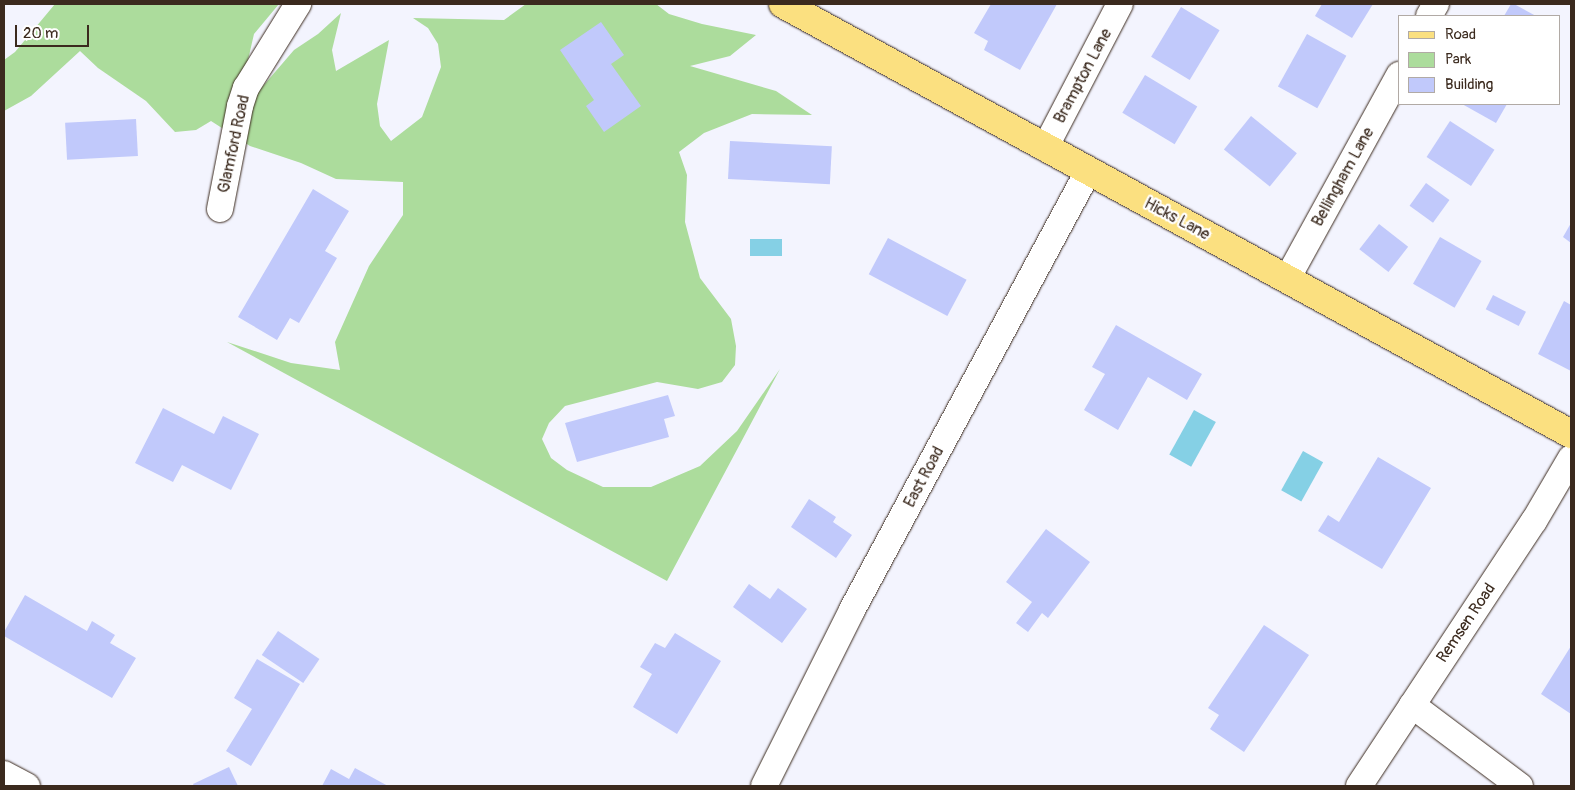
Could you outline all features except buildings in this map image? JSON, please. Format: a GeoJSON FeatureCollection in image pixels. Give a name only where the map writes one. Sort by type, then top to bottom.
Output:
{"type":"FeatureCollection","features":[{"type":"Feature","properties":{"kind":"main road","name":"Hicks Lane"},"geometry":{"type":"LineString","coordinates":[[790,5],[1045,148],[1571,434]]}},
{"type":"Feature","properties":{"kind":"street","name":"Glamford Road"},"geometry":{"type":"LineString","coordinates":[[220,209],[240,106],[246,88],[298,4]]}},
{"type":"Feature","properties":{"kind":"street","name":"Brampton Lane"},"geometry":{"type":"LineString","coordinates":[[1045,148],[1120,4]]}},
{"type":"Feature","properties":{"kind":"street"},"geometry":{"type":"LineString","coordinates":[[1430,15],[1436,4]]}},
{"type":"Feature","properties":{"kind":"street","name":"Bellingham Lane"},"geometry":{"type":"LineString","coordinates":[[1287,279],[1398,77]]}},
{"type":"Feature","properties":{"kind":"street","name":"East Road"},"geometry":{"type":"LineString","coordinates":[[764,786],[852,610],[1088,171]]}},
{"type":"Feature","properties":{"kind":"street","name":"Remsen Road"},"geometry":{"type":"LineString","coordinates":[[1359,786],[1534,521],[1571,458]]}},
{"type":"Feature","properties":{"kind":"street"},"geometry":{"type":"LineString","coordinates":[[1412,705],[1520,786]]}},
{"type":"Feature","properties":{"kind":"street"},"geometry":{"type":"LineString","coordinates":[[4,774],[26,786]]}},
{"type":"Feature","properties":{"kind":"green space"},"geometry":{"type":"Polygon","coordinates":[[[55,4],[279,4],[254,34],[248,60],[251,100],[294,50],[318,34],[341,13],[332,50],[336,71],[389,40],[377,104],[380,126],[391,141],[422,117],[441,67],[438,44],[428,28],[413,18],[504,20],[526,4],[656,4],[669,14],[702,24],[756,35],[730,56],[690,66],[776,91],[812,115],[752,114],[704,133],[679,152],[687,175],[685,222],[700,278],[731,319],[736,346],[735,365],[722,382],[698,389],[657,382],[565,406],[549,423],[542,439],[551,458],[567,470],[603,487],[651,487],[700,466],[737,431],[780,369],[667,581],[227,342],[291,363],[340,370],[335,342],[369,266],[403,215],[403,182],[336,179],[301,163],[250,146],[211,121],[196,130],[175,132],[146,101],[98,68],[80,51],[31,96],[4,111],[4,60],[15,52],[55,4]]]}},
{"type":"Feature","properties":{"kind":"water"},"geometry":{"type":"Polygon","coordinates":[[[750,239],[782,239],[782,256],[750,256],[750,239]]]}},
{"type":"Feature","properties":{"kind":"water"},"geometry":{"type":"Polygon","coordinates":[[[1194,410],[1216,422],[1191,467],[1169,455],[1194,410]]]}},
{"type":"Feature","properties":{"kind":"water"},"geometry":{"type":"Polygon","coordinates":[[[1303,451],[1323,462],[1301,502],[1281,490],[1303,451]]]}}]}
